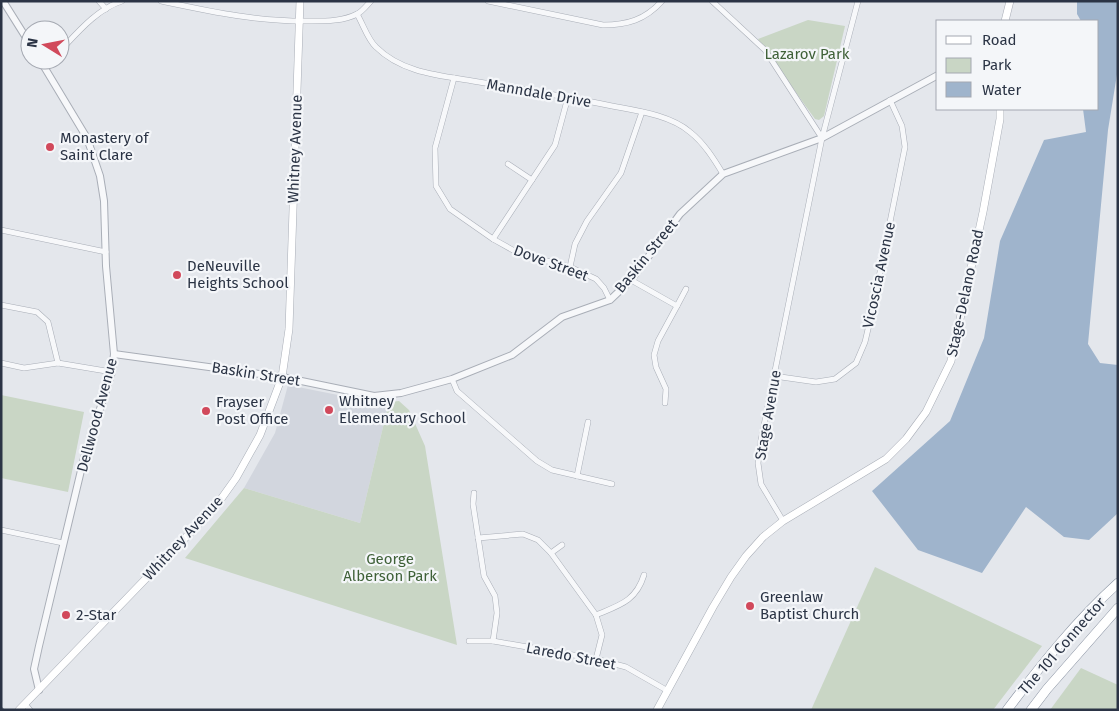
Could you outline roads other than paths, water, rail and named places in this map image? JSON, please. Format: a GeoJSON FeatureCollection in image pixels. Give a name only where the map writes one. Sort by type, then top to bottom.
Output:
{"type":"FeatureCollection","features":[{"type":"Feature","properties":{"kind":"highway","name":"The 101 Connector"},"geometry":{"type":"LineString","coordinates":[[1008,710],[1039,668],[1118,583]]}},
{"type":"Feature","properties":{"kind":"highway","name":"The 101 Connector"},"geometry":{"type":"LineString","coordinates":[[1031,710],[1047,688],[1118,608]]}},
{"type":"Feature","properties":{"kind":"main road","name":"Whitney Avenue"},"geometry":{"type":"LineString","coordinates":[[25,708],[39,690],[216,506],[236,478],[260,435],[282,377],[289,329],[300,1]]}},
{"type":"Feature","properties":{"kind":"main road"},"geometry":{"type":"LineString","coordinates":[[1006,20],[1010,1]]}},
{"type":"Feature","properties":{"kind":"main road","name":"Stage-Delano Road"},"geometry":{"type":"LineString","coordinates":[[783,521],[886,459],[906,439],[926,412],[938,390],[951,361],[957,337],[1000,120],[1000,110]]}},
{"type":"Feature","properties":{"kind":"main road"},"geometry":{"type":"LineString","coordinates":[[657,710],[731,576],[763,537],[783,521]]}},
{"type":"Feature","properties":{"kind":"street"},"geometry":{"type":"LineString","coordinates":[[3,1],[20,28]]}},
{"type":"Feature","properties":{"kind":"street"},"geometry":{"type":"LineString","coordinates":[[99,1],[106,10]]}},
{"type":"Feature","properties":{"kind":"street"},"geometry":{"type":"LineString","coordinates":[[70,41],[87,24],[122,1]]}},
{"type":"Feature","properties":{"kind":"street"},"geometry":{"type":"LineString","coordinates":[[161,1],[241,17],[299,21],[332,21],[357,14],[371,1]]}},
{"type":"Feature","properties":{"kind":"street"},"geometry":{"type":"LineString","coordinates":[[488,1],[603,25],[622,25],[644,17],[662,1]]}},
{"type":"Feature","properties":{"kind":"street"},"geometry":{"type":"LineString","coordinates":[[712,1],[765,50],[822,138]]}},
{"type":"Feature","properties":{"kind":"street","name":"Stage Avenue"},"geometry":{"type":"LineString","coordinates":[[783,521],[760,484],[758,463],[761,440],[822,138],[858,1]]}},
{"type":"Feature","properties":{"kind":"street","name":"Manndale Drive"},"geometry":{"type":"LineString","coordinates":[[357,14],[374,46],[391,59],[410,69],[568,97],[642,112],[669,120],[690,132],[711,154],[723,174]]}},
{"type":"Feature","properties":{"kind":"street","name":"Dellwood Avenue"},"geometry":{"type":"LineString","coordinates":[[39,690],[34,670],[84,458],[112,372],[114,354],[103,188],[97,164],[87,138],[46,70]]}},
{"type":"Feature","properties":{"kind":"street","name":"Baskin Street"},"geometry":{"type":"LineString","coordinates":[[114,354],[282,377],[374,396],[401,394],[452,379],[512,355],[562,317],[610,300],[631,280],[680,214],[723,174],[822,138],[936,76]]}},
{"type":"Feature","properties":{"kind":"street","name":"Dove Street"},"geometry":{"type":"LineString","coordinates":[[454,78],[435,148],[436,186],[450,208],[520,254],[570,267],[596,279],[604,288],[610,300]]}},
{"type":"Feature","properties":{"kind":"street"},"geometry":{"type":"LineString","coordinates":[[493,238],[555,145],[568,97]]}},
{"type":"Feature","properties":{"kind":"street","name":"Vicoscia Avenue"},"geometry":{"type":"LineString","coordinates":[[774,376],[816,382],[835,379],[856,363],[865,342],[905,147],[902,126],[890,100]]}},
{"type":"Feature","properties":{"kind":"street"},"geometry":{"type":"LineString","coordinates":[[570,267],[575,244],[587,221],[621,173],[642,112]]}},
{"type":"Feature","properties":{"kind":"street"},"geometry":{"type":"LineString","coordinates":[[508,164],[532,180]]}},
{"type":"Feature","properties":{"kind":"street"},"geometry":{"type":"LineString","coordinates":[[1,230],[106,252]]}},
{"type":"Feature","properties":{"kind":"street"},"geometry":{"type":"LineString","coordinates":[[631,280],[677,306]]}},
{"type":"Feature","properties":{"kind":"street"},"geometry":{"type":"LineString","coordinates":[[665,403],[666,389],[656,367],[654,354],[658,341],[686,289]]}},
{"type":"Feature","properties":{"kind":"street"},"geometry":{"type":"LineString","coordinates":[[1,306],[37,312],[48,322],[58,362]]}},
{"type":"Feature","properties":{"kind":"street"},"geometry":{"type":"LineString","coordinates":[[1,363],[24,368],[58,362],[112,372]]}},
{"type":"Feature","properties":{"kind":"street"},"geometry":{"type":"LineString","coordinates":[[452,379],[458,391],[537,461],[552,470],[612,484]]}},
{"type":"Feature","properties":{"kind":"street"},"geometry":{"type":"LineString","coordinates":[[577,476],[588,422]]}},
{"type":"Feature","properties":{"kind":"street"},"geometry":{"type":"LineString","coordinates":[[474,493],[473,504],[484,576],[495,596],[497,613],[493,641]]}},
{"type":"Feature","properties":{"kind":"street"},"geometry":{"type":"LineString","coordinates":[[1,530],[64,543]]}},
{"type":"Feature","properties":{"kind":"street"},"geometry":{"type":"LineString","coordinates":[[478,538],[524,534],[538,540],[551,553],[596,615],[602,635],[596,659]]}},
{"type":"Feature","properties":{"kind":"street"},"geometry":{"type":"LineString","coordinates":[[551,553],[562,545]]}},
{"type":"Feature","properties":{"kind":"street"},"geometry":{"type":"LineString","coordinates":[[596,615],[625,603],[640,588],[644,575]]}},
{"type":"Feature","properties":{"kind":"street","name":"Laredo Street"},"geometry":{"type":"LineString","coordinates":[[469,641],[493,641],[596,659],[626,667],[668,691]]}},
{"type":"Feature","properties":{"kind":"water"},"geometry":{"type":"Polygon","coordinates":[[[1077,1],[1118,1],[1118,68],[1108,130],[1088,344],[1100,363],[1118,365],[1118,513],[1089,540],[1064,537],[1026,507],[982,573],[918,550],[872,491],[950,421],[984,338],[1000,241],[1044,140],[1086,132],[1083,110],[1099,110],[1099,20],[1080,20],[1077,14],[1077,1]]]}},
{"type":"Feature","properties":{"kind":"place","name":"Monastery of Saint Clare"},"geometry":{"type":"Point","coordinates":[50,147]}},
{"type":"Feature","properties":{"kind":"place","name":"DeNeuville Heights School"},"geometry":{"type":"Point","coordinates":[177,275]}},
{"type":"Feature","properties":{"kind":"place","name":"Whitney Elementary School"},"geometry":{"type":"Point","coordinates":[329,410]}},
{"type":"Feature","properties":{"kind":"place","name":"Frayser Post Office"},"geometry":{"type":"Point","coordinates":[206,411]}},
{"type":"Feature","properties":{"kind":"place","name":"Greenlaw Baptist Church"},"geometry":{"type":"Point","coordinates":[750,606]}},
{"type":"Feature","properties":{"kind":"place","name":"2-Star"},"geometry":{"type":"Point","coordinates":[66,615]}},
{"type":"Feature","properties":{"kind":"park label","name":"Lazarov Park"},"geometry":{"type":"Point","coordinates":[807,54]}},
{"type":"Feature","properties":{"kind":"park label","name":"George Alberson Park"},"geometry":{"type":"Point","coordinates":[390,568]}}]}
